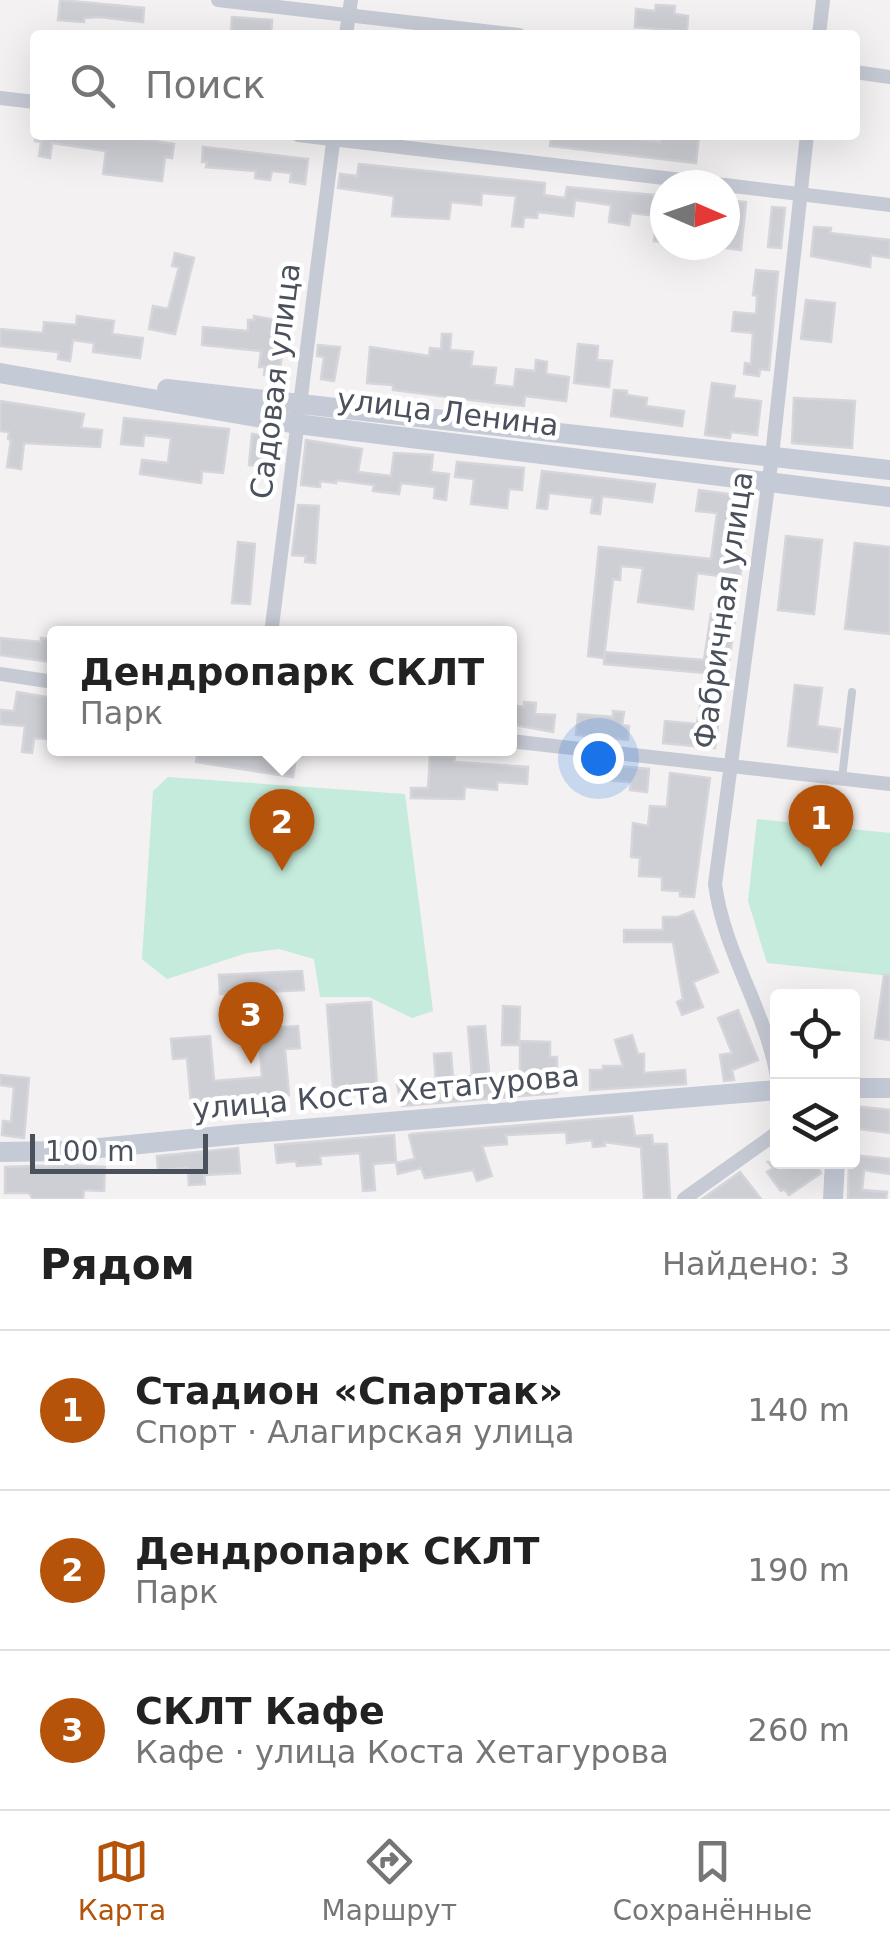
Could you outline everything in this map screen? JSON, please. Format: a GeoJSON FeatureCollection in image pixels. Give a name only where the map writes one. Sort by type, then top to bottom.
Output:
{"type":"FeatureCollection","features":[{"type":"Feature","properties":{"kind":"street"},"geometry":{"type":"LineString","coordinates":[[218,0],[350,8],[488,30]]}},
{"type":"Feature","properties":{"kind":"street"},"geometry":{"type":"LineString","coordinates":[[819,30],[822,0]]}},
{"type":"Feature","properties":{"kind":"street"},"geometry":{"type":"LineString","coordinates":[[860,73],[890,76]]}},
{"type":"Feature","properties":{"kind":"street"},"geometry":{"type":"LineString","coordinates":[[0,98],[30,101]]}},
{"type":"Feature","properties":{"kind":"street","name":"Садовая улица"},"geometry":{"type":"LineString","coordinates":[[272,626],[333,140]]}},
{"type":"Feature","properties":{"kind":"street"},"geometry":{"type":"LineString","coordinates":[[357,140],[650,176]]}},
{"type":"Feature","properties":{"kind":"street","name":"Фабричная улица"},"geometry":{"type":"LineString","coordinates":[[777,1079],[773,1051],[736,960],[715,884],[769,482],[805,140]]}},
{"type":"Feature","properties":{"kind":"street"},"geometry":{"type":"LineString","coordinates":[[740,187],[890,204]]}},
{"type":"Feature","properties":{"kind":"street","name":"улица Ленина"},"geometry":{"type":"LineString","coordinates":[[0,371],[890,497]]}},
{"type":"Feature","properties":{"kind":"street","name":"улица Ленина"},"geometry":{"type":"LineString","coordinates":[[298,414],[890,470]]}},
{"type":"Feature","properties":{"kind":"street"},"geometry":{"type":"LineString","coordinates":[[0,674],[47,681]]}},
{"type":"Feature","properties":{"kind":"street"},"geometry":{"type":"LineString","coordinates":[[517,741],[890,784]]}},
{"type":"Feature","properties":{"kind":"street","name":"улица Коста Хетагурова"},"geometry":{"type":"LineString","coordinates":[[0,1152],[69,1151],[770,1087]]}},
{"type":"Feature","properties":{"kind":"street"},"geometry":{"type":"LineString","coordinates":[[860,1088],[890,1088]]}},
{"type":"Feature","properties":{"kind":"street"},"geometry":{"type":"LineString","coordinates":[[684,1199],[770,1138]]}},
{"type":"Feature","properties":{"kind":"street"},"geometry":{"type":"LineString","coordinates":[[833,1199],[835,1169]]}},
{"type":"Feature","properties":{"kind":"lane"},"geometry":{"type":"LineString","coordinates":[[842,778],[852,692]]}},
{"type":"Feature","properties":{"kind":"green space"},"geometry":{"type":"Polygon","coordinates":[[[168,777],[405,794],[433,1011],[412,1018],[369,997],[320,997],[314,959],[279,949],[247,953],[167,979],[142,959],[153,791],[168,777]]]}},
{"type":"Feature","properties":{"kind":"green space"},"geometry":{"type":"Polygon","coordinates":[[[757,819],[890,833],[890,976],[767,963],[748,901],[757,819]]]}},
{"type":"Feature","properties":{"kind":"building"},"geometry":{"type":"Polygon","coordinates":[[[60,0],[144,8],[143,22],[99,17],[84,18],[84,22],[58,20],[60,0]]]}},
{"type":"Feature","properties":{"kind":"building"},"geometry":{"type":"Polygon","coordinates":[[[656,5],[675,6],[674,14],[688,16],[687,30],[635,27],[636,9],[655,11],[656,5]]]}},
{"type":"Feature","properties":{"kind":"building"},"geometry":{"type":"Polygon","coordinates":[[[232,17],[272,20],[271,30],[231,30],[232,17]]]}},
{"type":"Feature","properties":{"kind":"building"},"geometry":{"type":"Polygon","coordinates":[[[149,140],[174,144],[172,158],[165,157],[162,181],[103,174],[106,151],[52,143],[50,158],[39,156],[41,142],[35,141],[149,140]]]}},
{"type":"Feature","properties":{"kind":"building"},"geometry":{"type":"Polygon","coordinates":[[[551,140],[698,140],[696,163],[550,146],[551,140]]]}},
{"type":"Feature","properties":{"kind":"building"},"geometry":{"type":"Polygon","coordinates":[[[203,147],[308,159],[305,184],[290,182],[291,173],[272,171],[270,180],[255,178],[256,171],[206,167],[207,162],[202,162],[203,147]]]}},
{"type":"Feature","properties":{"kind":"building"},"geometry":{"type":"Polygon","coordinates":[[[359,164],[545,183],[544,195],[565,198],[567,187],[650,195],[650,215],[631,213],[629,225],[609,222],[611,205],[575,200],[573,216],[538,212],[537,218],[524,217],[523,227],[512,226],[516,196],[482,193],[481,205],[451,202],[449,219],[392,216],[394,196],[338,188],[340,174],[357,176],[359,164]]]}},
{"type":"Feature","properties":{"kind":"building"},"geometry":{"type":"Polygon","coordinates":[[[740,201],[746,202],[740,250],[740,201]]]}},
{"type":"Feature","properties":{"kind":"building"},"geometry":{"type":"Polygon","coordinates":[[[772,207],[785,208],[781,248],[768,247],[772,207]]]}},
{"type":"Feature","properties":{"kind":"building"},"geometry":{"type":"Polygon","coordinates":[[[814,227],[831,228],[830,233],[890,240],[890,258],[871,255],[870,267],[811,256],[814,227]]]}},
{"type":"Feature","properties":{"kind":"building"},"geometry":{"type":"Polygon","coordinates":[[[175,253],[194,258],[175,334],[149,329],[153,306],[168,309],[179,267],[172,266],[175,253]]]}},
{"type":"Feature","properties":{"kind":"building"},"geometry":{"type":"Polygon","coordinates":[[[756,270],[778,272],[769,370],[760,369],[759,376],[744,374],[745,363],[751,364],[753,333],[732,331],[734,312],[756,314],[756,270]]]}},
{"type":"Feature","properties":{"kind":"building"},"geometry":{"type":"Polygon","coordinates":[[[806,300],[835,303],[831,342],[801,339],[806,300]]]}},
{"type":"Feature","properties":{"kind":"building"},"geometry":{"type":"Polygon","coordinates":[[[77,316],[114,321],[112,334],[143,338],[140,358],[93,352],[94,343],[73,340],[70,361],[58,359],[59,352],[0,346],[0,329],[43,333],[44,322],[76,325],[77,316]]]}},
{"type":"Feature","properties":{"kind":"building"},"geometry":{"type":"Polygon","coordinates":[[[254,316],[286,322],[279,377],[264,375],[265,367],[259,367],[261,351],[202,345],[203,327],[248,331],[248,320],[254,320],[254,316]]]}},
{"type":"Feature","properties":{"kind":"building"},"geometry":{"type":"Polygon","coordinates":[[[442,334],[451,334],[450,350],[473,352],[471,366],[496,368],[494,385],[514,387],[516,369],[535,371],[536,360],[547,362],[546,374],[569,377],[566,401],[525,396],[524,406],[393,390],[393,385],[367,383],[370,347],[429,356],[430,348],[441,349],[442,334]]]}},
{"type":"Feature","properties":{"kind":"building"},"geometry":{"type":"Polygon","coordinates":[[[578,344],[598,346],[597,360],[612,361],[609,387],[574,383],[578,344]]]}},
{"type":"Feature","properties":{"kind":"building"},"geometry":{"type":"Polygon","coordinates":[[[318,345],[340,347],[334,381],[321,379],[324,357],[317,356],[318,345]]]}},
{"type":"Feature","properties":{"kind":"building"},"geometry":{"type":"Polygon","coordinates":[[[712,383],[735,386],[733,398],[761,401],[757,435],[705,435],[712,383]]]}},
{"type":"Feature","properties":{"kind":"building"},"geometry":{"type":"Polygon","coordinates":[[[614,390],[647,398],[646,406],[684,411],[682,426],[611,416],[614,390]]]}},
{"type":"Feature","properties":{"kind":"building"},"geometry":{"type":"Polygon","coordinates":[[[794,398],[855,401],[852,448],[792,443],[794,398]]]}},
{"type":"Feature","properties":{"kind":"building"},"geometry":{"type":"Polygon","coordinates":[[[0,401],[84,414],[81,428],[102,430],[100,447],[24,443],[21,469],[7,467],[11,440],[9,432],[0,431],[0,401]]]}},
{"type":"Feature","properties":{"kind":"building"},"geometry":{"type":"Polygon","coordinates":[[[124,418],[229,429],[223,473],[202,471],[201,483],[140,474],[142,460],[168,463],[171,438],[144,435],[143,446],[121,444],[124,418]]]}},
{"type":"Feature","properties":{"kind":"building"},"geometry":{"type":"Polygon","coordinates":[[[252,434],[277,437],[274,461],[266,460],[265,467],[249,465],[252,434]]]}},
{"type":"Feature","properties":{"kind":"building"},"geometry":{"type":"Polygon","coordinates":[[[306,440],[362,449],[358,472],[391,476],[394,453],[433,455],[431,472],[449,474],[446,500],[434,498],[435,487],[401,483],[399,494],[373,491],[374,485],[336,480],[320,481],[320,487],[301,485],[306,440]]]}},
{"type":"Feature","properties":{"kind":"building"},"geometry":{"type":"Polygon","coordinates":[[[457,462],[524,468],[522,490],[509,489],[507,508],[471,504],[474,479],[455,477],[457,462]]]}},
{"type":"Feature","properties":{"kind":"building"},"geometry":{"type":"Polygon","coordinates":[[[542,471],[655,484],[652,502],[602,496],[600,514],[591,513],[593,498],[549,493],[547,509],[537,508],[542,471]]]}},
{"type":"Feature","properties":{"kind":"building"},"geometry":{"type":"Polygon","coordinates":[[[699,490],[750,497],[739,586],[718,584],[719,576],[697,573],[693,609],[638,602],[643,568],[621,566],[620,580],[613,579],[604,658],[588,656],[599,547],[711,559],[717,513],[696,511],[699,490]]]}},
{"type":"Feature","properties":{"kind":"building"},"geometry":{"type":"Polygon","coordinates":[[[298,505],[319,506],[315,563],[305,562],[306,556],[292,555],[298,505]]]}},
{"type":"Feature","properties":{"kind":"building"},"geometry":{"type":"Polygon","coordinates":[[[786,536],[822,540],[814,614],[778,610],[786,536]]]}},
{"type":"Feature","properties":{"kind":"building"},"geometry":{"type":"Polygon","coordinates":[[[238,542],[255,544],[250,604],[232,603],[238,542]]]}},
{"type":"Feature","properties":{"kind":"building"},"geometry":{"type":"Polygon","coordinates":[[[855,543],[890,547],[890,634],[845,629],[855,543]]]}},
{"type":"Feature","properties":{"kind":"building"},"geometry":{"type":"Polygon","coordinates":[[[721,608],[736,610],[715,748],[663,743],[665,721],[697,724],[706,673],[604,664],[605,652],[704,660],[711,614],[720,615],[721,608]]]}},
{"type":"Feature","properties":{"kind":"building"},"geometry":{"type":"Polygon","coordinates":[[[0,638],[41,642],[41,638],[47,639],[47,661],[0,655],[0,638]]]}},
{"type":"Feature","properties":{"kind":"building"},"geometry":{"type":"Polygon","coordinates":[[[795,685],[822,688],[817,726],[840,729],[837,752],[788,746],[795,685]]]}},
{"type":"Feature","properties":{"kind":"building"},"geometry":{"type":"Polygon","coordinates":[[[17,692],[47,697],[47,739],[34,738],[32,753],[22,752],[25,726],[0,724],[0,710],[14,711],[17,692]]]}},
{"type":"Feature","properties":{"kind":"building"},"geometry":{"type":"Polygon","coordinates":[[[524,702],[536,703],[535,714],[555,715],[553,732],[517,725],[517,706],[524,707],[524,702]]]}},
{"type":"Feature","properties":{"kind":"building"},"geometry":{"type":"Polygon","coordinates":[[[613,711],[624,712],[622,725],[629,726],[628,740],[576,735],[578,714],[613,717],[613,711]]]}},
{"type":"Feature","properties":{"kind":"building"},"geometry":{"type":"Polygon","coordinates":[[[197,756],[296,756],[293,777],[196,762],[197,756]]]}},
{"type":"Feature","properties":{"kind":"building"},"geometry":{"type":"Polygon","coordinates":[[[430,756],[455,757],[454,762],[528,767],[527,784],[497,782],[497,790],[465,787],[464,799],[411,798],[411,788],[428,788],[430,756]]]}},
{"type":"Feature","properties":{"kind":"building"},"geometry":{"type":"Polygon","coordinates":[[[606,765],[649,769],[647,792],[630,790],[631,782],[605,780],[606,765]]]}},
{"type":"Feature","properties":{"kind":"building"},"geometry":{"type":"Polygon","coordinates":[[[670,773],[710,778],[694,897],[662,890],[662,877],[639,876],[640,858],[631,857],[633,823],[648,826],[650,806],[667,807],[670,773]]]}},
{"type":"Feature","properties":{"kind":"building"},"geometry":{"type":"Polygon","coordinates":[[[693,911],[718,972],[693,982],[703,1007],[682,1015],[677,1002],[683,999],[673,942],[624,942],[624,930],[663,930],[663,917],[693,911]]]}},
{"type":"Feature","properties":{"kind":"building"},"geometry":{"type":"Polygon","coordinates":[[[302,971],[304,990],[220,994],[219,975],[302,971]]]}},
{"type":"Feature","properties":{"kind":"building"},"geometry":{"type":"Polygon","coordinates":[[[884,975],[890,975],[890,1040],[875,1038],[884,975]]]}},
{"type":"Feature","properties":{"kind":"building"},"geometry":{"type":"Polygon","coordinates":[[[371,1002],[377,1084],[333,1087],[327,1005],[371,1002]]]}},
{"type":"Feature","properties":{"kind":"building"},"geometry":{"type":"Polygon","coordinates":[[[503,1006],[520,1007],[519,1045],[502,1045],[503,1006]]]}},
{"type":"Feature","properties":{"kind":"building"},"geometry":{"type":"Polygon","coordinates":[[[738,1010],[758,1060],[732,1070],[734,1080],[724,1081],[720,1055],[732,1053],[718,1018],[738,1010]]]}},
{"type":"Feature","properties":{"kind":"building"},"geometry":{"type":"Polygon","coordinates":[[[298,1026],[300,1048],[285,1049],[289,1095],[191,1103],[187,1058],[173,1059],[171,1039],[210,1036],[214,1081],[262,1077],[258,1029],[298,1026]]]}},
{"type":"Feature","properties":{"kind":"building"},"geometry":{"type":"Polygon","coordinates":[[[485,1026],[490,1084],[501,1084],[501,1073],[520,1071],[520,1041],[550,1042],[550,1057],[557,1057],[557,1093],[402,1106],[397,1084],[436,1082],[434,1054],[451,1053],[453,1077],[472,1076],[468,1027],[485,1026]]]}},
{"type":"Feature","properties":{"kind":"building"},"geometry":{"type":"Polygon","coordinates":[[[632,1035],[638,1054],[644,1054],[644,1073],[685,1070],[686,1084],[590,1090],[590,1070],[623,1066],[615,1040],[632,1035]]]}},
{"type":"Feature","properties":{"kind":"building"},"geometry":{"type":"Polygon","coordinates":[[[0,1075],[29,1078],[24,1138],[2,1135],[3,1121],[11,1122],[14,1087],[0,1085],[0,1075]]]}},
{"type":"Feature","properties":{"kind":"building"},"geometry":{"type":"Polygon","coordinates":[[[860,1107],[890,1110],[890,1133],[860,1129],[860,1107]]]}},
{"type":"Feature","properties":{"kind":"building"},"geometry":{"type":"Polygon","coordinates":[[[632,1116],[635,1136],[652,1135],[653,1144],[667,1144],[670,1199],[644,1199],[641,1147],[604,1142],[605,1146],[593,1147],[592,1140],[567,1143],[566,1132],[506,1135],[507,1144],[482,1146],[492,1176],[477,1181],[473,1170],[425,1178],[421,1168],[398,1174],[396,1163],[415,1159],[409,1135],[412,1134],[632,1116]]]}},
{"type":"Feature","properties":{"kind":"building"},"geometry":{"type":"Polygon","coordinates":[[[394,1135],[396,1162],[373,1164],[375,1190],[363,1191],[360,1153],[320,1156],[321,1164],[277,1163],[275,1145],[394,1135]]]}},
{"type":"Feature","properties":{"kind":"building"},"geometry":{"type":"Polygon","coordinates":[[[238,1148],[240,1173],[204,1175],[205,1184],[189,1185],[188,1168],[158,1170],[157,1156],[238,1148]]]}},
{"type":"Feature","properties":{"kind":"building"},"geometry":{"type":"Polygon","coordinates":[[[860,1156],[890,1159],[890,1174],[864,1170],[862,1190],[887,1192],[886,1199],[848,1199],[849,1169],[860,1169],[860,1156]]]}},
{"type":"Feature","properties":{"kind":"building"},"geometry":{"type":"Polygon","coordinates":[[[5,1167],[105,1167],[104,1191],[84,1190],[83,1199],[33,1199],[29,1193],[5,1193],[5,1167]]]}},
{"type":"Feature","properties":{"kind":"building"},"geometry":{"type":"Polygon","coordinates":[[[819,1169],[821,1173],[789,1195],[784,1189],[781,1191],[767,1172],[819,1169]]]}},
{"type":"Feature","properties":{"kind":"building"},"geometry":{"type":"Polygon","coordinates":[[[740,1172],[761,1199],[702,1199],[740,1172]]]}},
{"type":"Feature","properties":{"kind":"place","name":"Стадион «Спартак»"},"geometry":{"type":"Point","coordinates":[821,867]}},
{"type":"Feature","properties":{"kind":"place","name":"Дендропарк СКЛТ"},"geometry":{"type":"Point","coordinates":[282,871]}},
{"type":"Feature","properties":{"kind":"place","name":"СКЛТ Кафе"},"geometry":{"type":"Point","coordinates":[251,1064]}}]}
